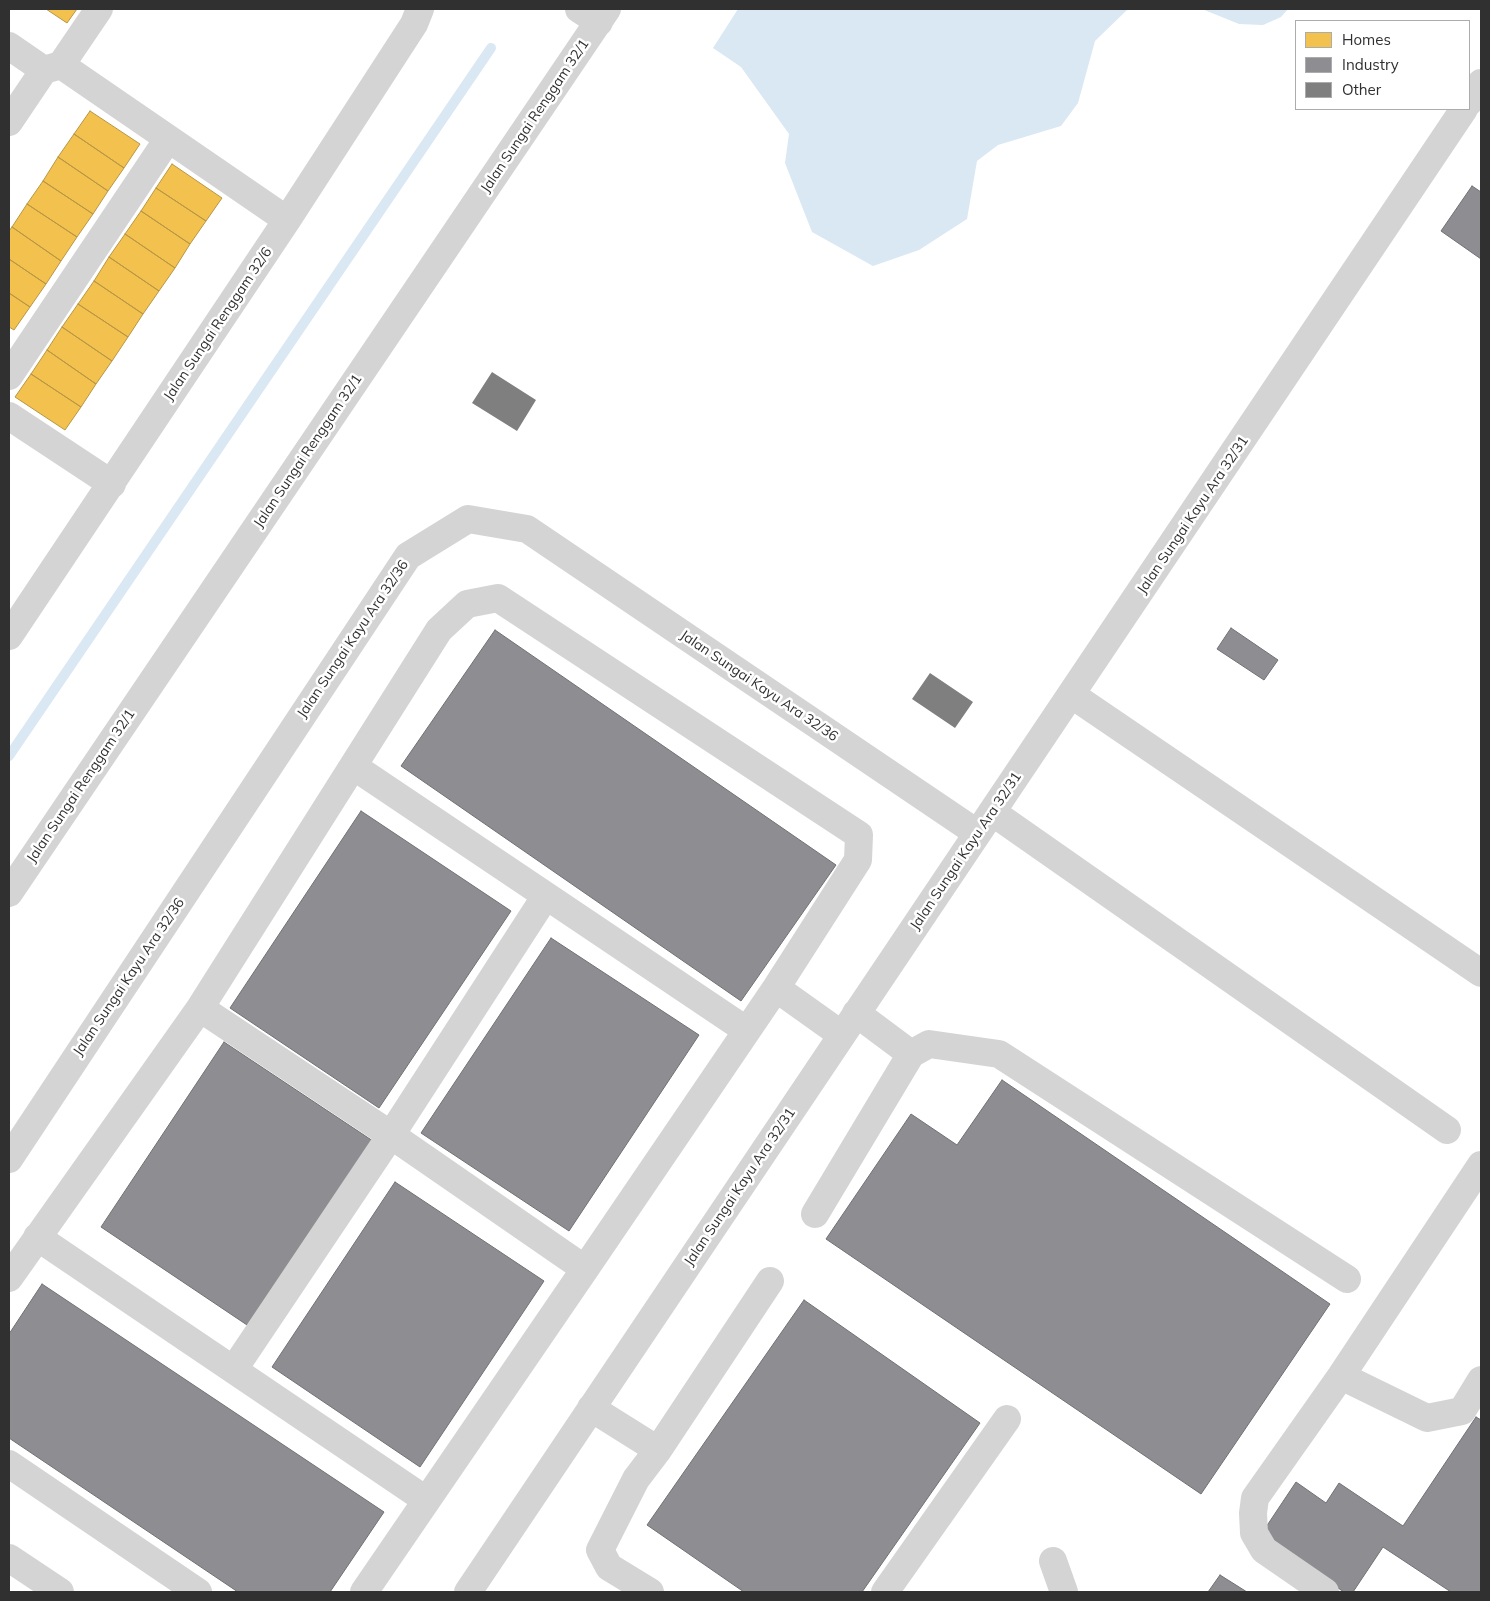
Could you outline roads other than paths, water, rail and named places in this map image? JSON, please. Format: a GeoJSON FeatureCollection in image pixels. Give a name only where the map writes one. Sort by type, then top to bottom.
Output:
{"type":"FeatureCollection","features":[{"type":"Feature","properties":{"kind":"street"},"geometry":{"type":"LineString","coordinates":[[9,122],[99,9]]}},
{"type":"Feature","properties":{"kind":"street","name":"Jalan Sungai Renggam 32/6"},"geometry":{"type":"LineString","coordinates":[[9,636],[287,220],[414,24],[420,9]]}},
{"type":"Feature","properties":{"kind":"street","name":"Jalan Sungai Renggam 32/1"},"geometry":{"type":"LineString","coordinates":[[9,893],[595,13]]}},
{"type":"Feature","properties":{"kind":"street"},"geometry":{"type":"LineString","coordinates":[[9,46],[53,68],[168,139],[287,220]]}},
{"type":"Feature","properties":{"kind":"street"},"geometry":{"type":"LineString","coordinates":[[1470,100],[1481,83]]}},
{"type":"Feature","properties":{"kind":"street","name":"Jalan Sungai Kayu Ara 32/31"},"geometry":{"type":"LineString","coordinates":[[468,1592],[1463,110]]}},
{"type":"Feature","properties":{"kind":"street"},"geometry":{"type":"LineString","coordinates":[[9,376],[168,139]]}},
{"type":"Feature","properties":{"kind":"street"},"geometry":{"type":"LineString","coordinates":[[9,416],[112,484]]}},
{"type":"Feature","properties":{"kind":"street","name":"Jalan Sungai Kayu Ara 32/36"},"geometry":{"type":"LineString","coordinates":[[9,1159],[408,556],[468,519],[527,529],[985,822],[1447,1130]]}},
{"type":"Feature","properties":{"kind":"street"},"geometry":{"type":"LineString","coordinates":[[9,1278],[200,1008],[439,630],[467,604],[498,598],[860,835],[858,860],[776,988],[364,1592]]}},
{"type":"Feature","properties":{"kind":"street"},"geometry":{"type":"LineString","coordinates":[[1072,695],[1481,973]]}},
{"type":"Feature","properties":{"kind":"street"},"geometry":{"type":"LineString","coordinates":[[353,766],[545,897],[746,1030]]}},
{"type":"Feature","properties":{"kind":"street"},"geometry":{"type":"LineString","coordinates":[[234,1369],[391,1135],[545,897]]}},
{"type":"Feature","properties":{"kind":"street"},"geometry":{"type":"LineString","coordinates":[[776,988],[911,1054]]}},
{"type":"Feature","properties":{"kind":"street"},"geometry":{"type":"LineString","coordinates":[[200,1008],[391,1135],[585,1269]]}},
{"type":"Feature","properties":{"kind":"street"},"geometry":{"type":"LineString","coordinates":[[815,1214],[911,1054],[929,1044],[999,1054],[1346,1279]]}},
{"type":"Feature","properties":{"kind":"street"},"geometry":{"type":"LineString","coordinates":[[1325,1592],[1264,1550],[1254,1533],[1253,1513],[1255,1498],[1341,1376],[1481,1165]]}},
{"type":"Feature","properties":{"kind":"street"},"geometry":{"type":"LineString","coordinates":[[37,1237],[426,1500]]}},
{"type":"Feature","properties":{"kind":"street"},"geometry":{"type":"LineString","coordinates":[[650,1592],[609,1567],[600,1550],[636,1479],[658,1450],[770,1280]]}},
{"type":"Feature","properties":{"kind":"street"},"geometry":{"type":"LineString","coordinates":[[1341,1376],[1427,1418],[1462,1411],[1481,1380]]}},
{"type":"Feature","properties":{"kind":"street"},"geometry":{"type":"LineString","coordinates":[[592,1408],[658,1450]]}},
{"type":"Feature","properties":{"kind":"street"},"geometry":{"type":"LineString","coordinates":[[884,1592],[1008,1419]]}},
{"type":"Feature","properties":{"kind":"street"},"geometry":{"type":"LineString","coordinates":[[9,1464],[198,1592]]}},
{"type":"Feature","properties":{"kind":"street"},"geometry":{"type":"LineString","coordinates":[[9,1558],[60,1592]]}},
{"type":"Feature","properties":{"kind":"street"},"geometry":{"type":"LineString","coordinates":[[1053,1561],[1064,1592]]}},
{"type":"Feature","properties":{"kind":"waterway"},"geometry":{"type":"LineString","coordinates":[[9,756],[491,48]]}}]}
